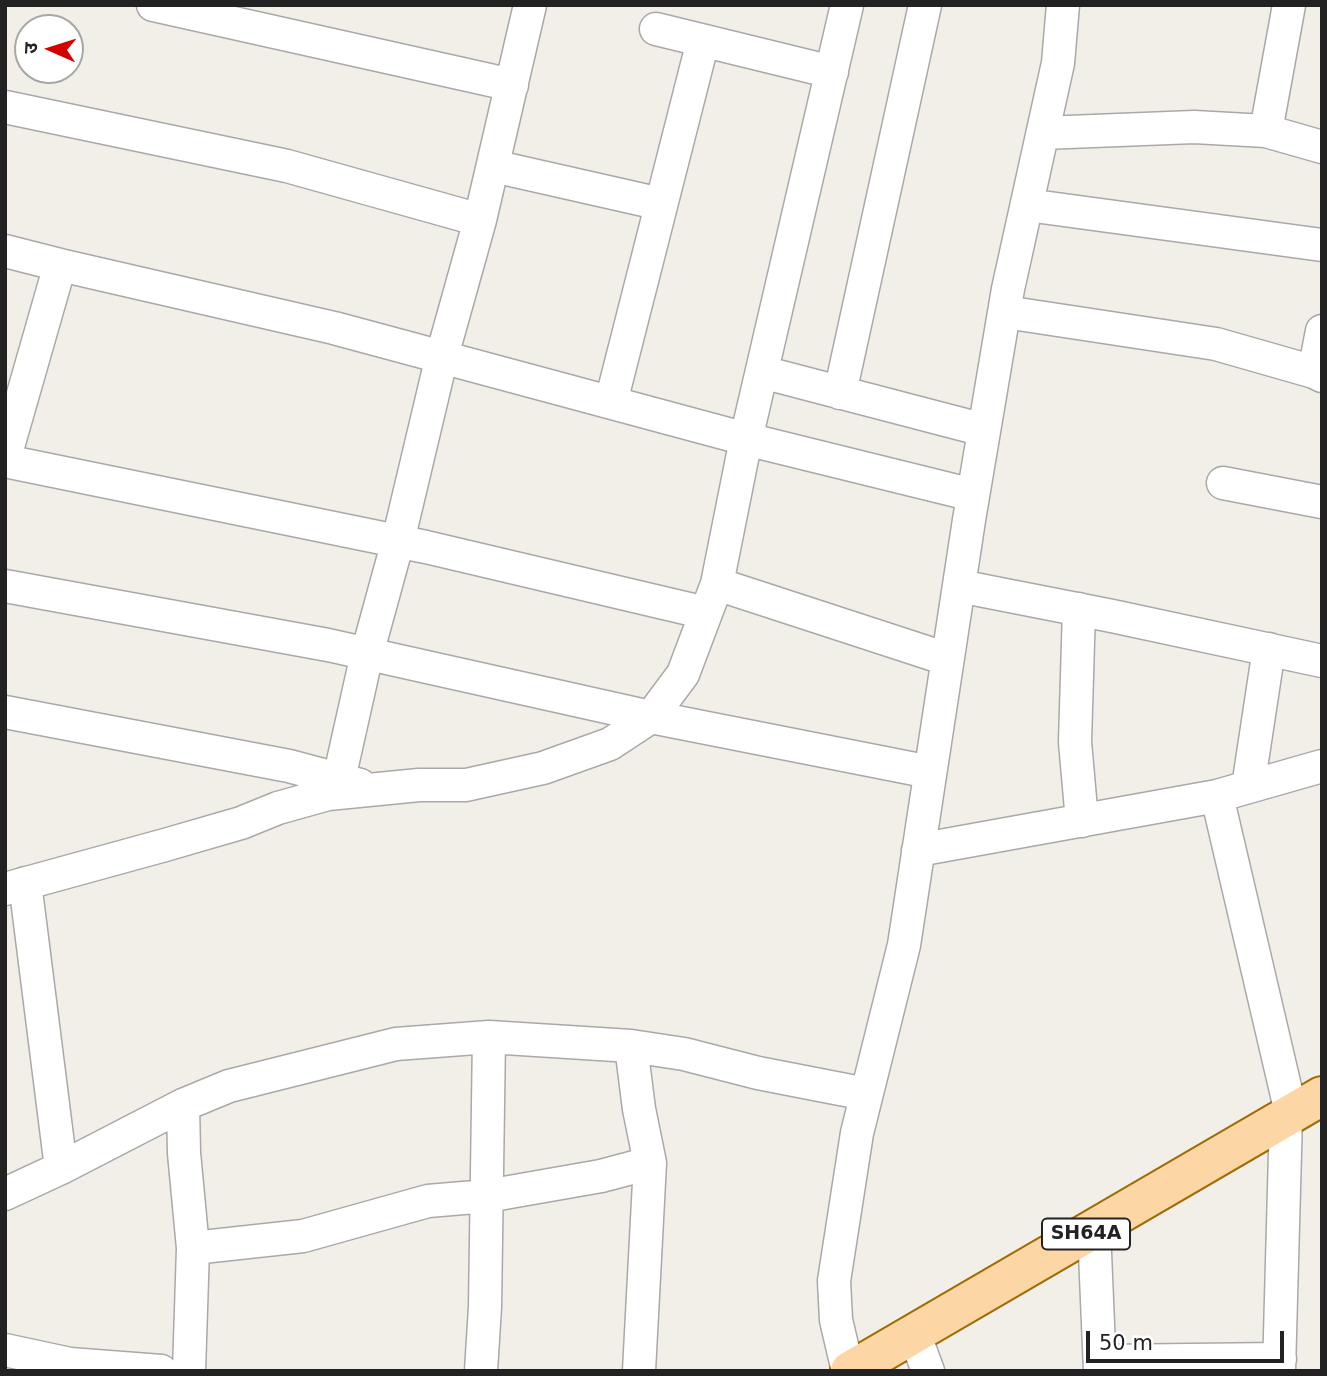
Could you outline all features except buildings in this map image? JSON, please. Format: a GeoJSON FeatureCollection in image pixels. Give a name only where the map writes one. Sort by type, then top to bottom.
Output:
{"type":"FeatureCollection","features":[{"type":"Feature","properties":{"kind":"main road","name":"SH64A"},"geometry":{"type":"LineString","coordinates":[[849,1371],[1322,1096]]}},
{"type":"Feature","properties":{"kind":"street"},"geometry":{"type":"LineString","coordinates":[[153,5],[512,85]]}},
{"type":"Feature","properties":{"kind":"street"},"geometry":{"type":"LineString","coordinates":[[339,779],[367,654],[480,220],[530,5]]}},
{"type":"Feature","properties":{"kind":"street"},"geometry":{"type":"LineString","coordinates":[[61,1168],[15,886],[241,823],[278,808],[328,794],[419,785],[466,785],[543,768],[610,744],[650,717],[683,674],[717,584],[746,439],[847,5]]}},
{"type":"Feature","properties":{"kind":"street"},"geometry":{"type":"LineString","coordinates":[[840,393],[925,5]]}},
{"type":"Feature","properties":{"kind":"street"},"geometry":{"type":"LineString","coordinates":[[849,1371],[836,1320],[834,1281],[857,1133],[904,945],[973,495],[1004,312],[1058,63],[1062,5]]}},
{"type":"Feature","properties":{"kind":"street"},"geometry":{"type":"LineString","coordinates":[[1266,131],[1289,5]]}},
{"type":"Feature","properties":{"kind":"street"},"geometry":{"type":"LineString","coordinates":[[656,29],[832,72]]}},
{"type":"Feature","properties":{"kind":"street"},"geometry":{"type":"LineString","coordinates":[[611,402],[703,41]]}},
{"type":"Feature","properties":{"kind":"street"},"geometry":{"type":"LineString","coordinates":[[5,107],[287,166],[480,220]]}},
{"type":"Feature","properties":{"kind":"street"},"geometry":{"type":"LineString","coordinates":[[1043,133],[1194,127],[1266,131],[1322,147]]}},
{"type":"Feature","properties":{"kind":"street"},"geometry":{"type":"LineString","coordinates":[[493,166],[661,204]]}},
{"type":"Feature","properties":{"kind":"street"},"geometry":{"type":"LineString","coordinates":[[1027,205],[1322,246]]}},
{"type":"Feature","properties":{"kind":"street"},"geometry":{"type":"LineString","coordinates":[[5,251],[334,328],[746,439],[973,495]]}},
{"type":"Feature","properties":{"kind":"street"},"geometry":{"type":"LineString","coordinates":[[60,265],[5,459],[398,541],[706,613]]}},
{"type":"Feature","properties":{"kind":"street"},"geometry":{"type":"LineString","coordinates":[[1004,312],[1216,344],[1318,374],[1322,331]]}},
{"type":"Feature","properties":{"kind":"street"},"geometry":{"type":"LineString","coordinates":[[762,372],[984,430]]}},
{"type":"Feature","properties":{"kind":"street"},"geometry":{"type":"LineString","coordinates":[[1223,483],[1322,502]]}},
{"type":"Feature","properties":{"kind":"street"},"geometry":{"type":"LineString","coordinates":[[717,584],[947,659]]}},
{"type":"Feature","properties":{"kind":"street"},"geometry":{"type":"LineString","coordinates":[[5,586],[367,654],[650,717],[930,772]]}},
{"type":"Feature","properties":{"kind":"street"},"geometry":{"type":"LineString","coordinates":[[959,586],[1322,661]]}},
{"type":"Feature","properties":{"kind":"street"},"geometry":{"type":"LineString","coordinates":[[1079,609],[1075,742],[1082,821]]}},
{"type":"Feature","properties":{"kind":"street"},"geometry":{"type":"LineString","coordinates":[[1248,787],[1269,649]]}},
{"type":"Feature","properties":{"kind":"street"},"geometry":{"type":"LineString","coordinates":[[5,712],[289,766],[373,788]]}},
{"type":"Feature","properties":{"kind":"street"},"geometry":{"type":"LineString","coordinates":[[918,850],[1217,796],[1322,766]]}},
{"type":"Feature","properties":{"kind":"street"},"geometry":{"type":"LineString","coordinates":[[1094,1229],[1100,1366],[1280,1365],[1286,1116],[1289,1104],[1217,796]]}},
{"type":"Feature","properties":{"kind":"street"},"geometry":{"type":"LineString","coordinates":[[6,1191],[61,1168],[183,1105],[229,1086],[396,1044],[489,1037],[631,1046],[684,1054],[758,1073],[866,1094]]}},
{"type":"Feature","properties":{"kind":"street"},"geometry":{"type":"LineString","coordinates":[[481,1371],[485,1307],[489,1037]]}},
{"type":"Feature","properties":{"kind":"street"},"geometry":{"type":"LineString","coordinates":[[631,1046],[639,1110],[650,1163],[639,1371]]}},
{"type":"Feature","properties":{"kind":"street"},"geometry":{"type":"LineString","coordinates":[[183,1105],[184,1153],[193,1248],[188,1371]]}},
{"type":"Feature","properties":{"kind":"street"},"geometry":{"type":"LineString","coordinates":[[193,1248],[303,1236],[428,1201],[487,1196],[601,1176],[650,1163]]}},
{"type":"Feature","properties":{"kind":"street"},"geometry":{"type":"LineString","coordinates":[[914,1333],[928,1371]]}},
{"type":"Feature","properties":{"kind":"street"},"geometry":{"type":"LineString","coordinates":[[5,1350],[70,1364],[161,1371]]}}]}
